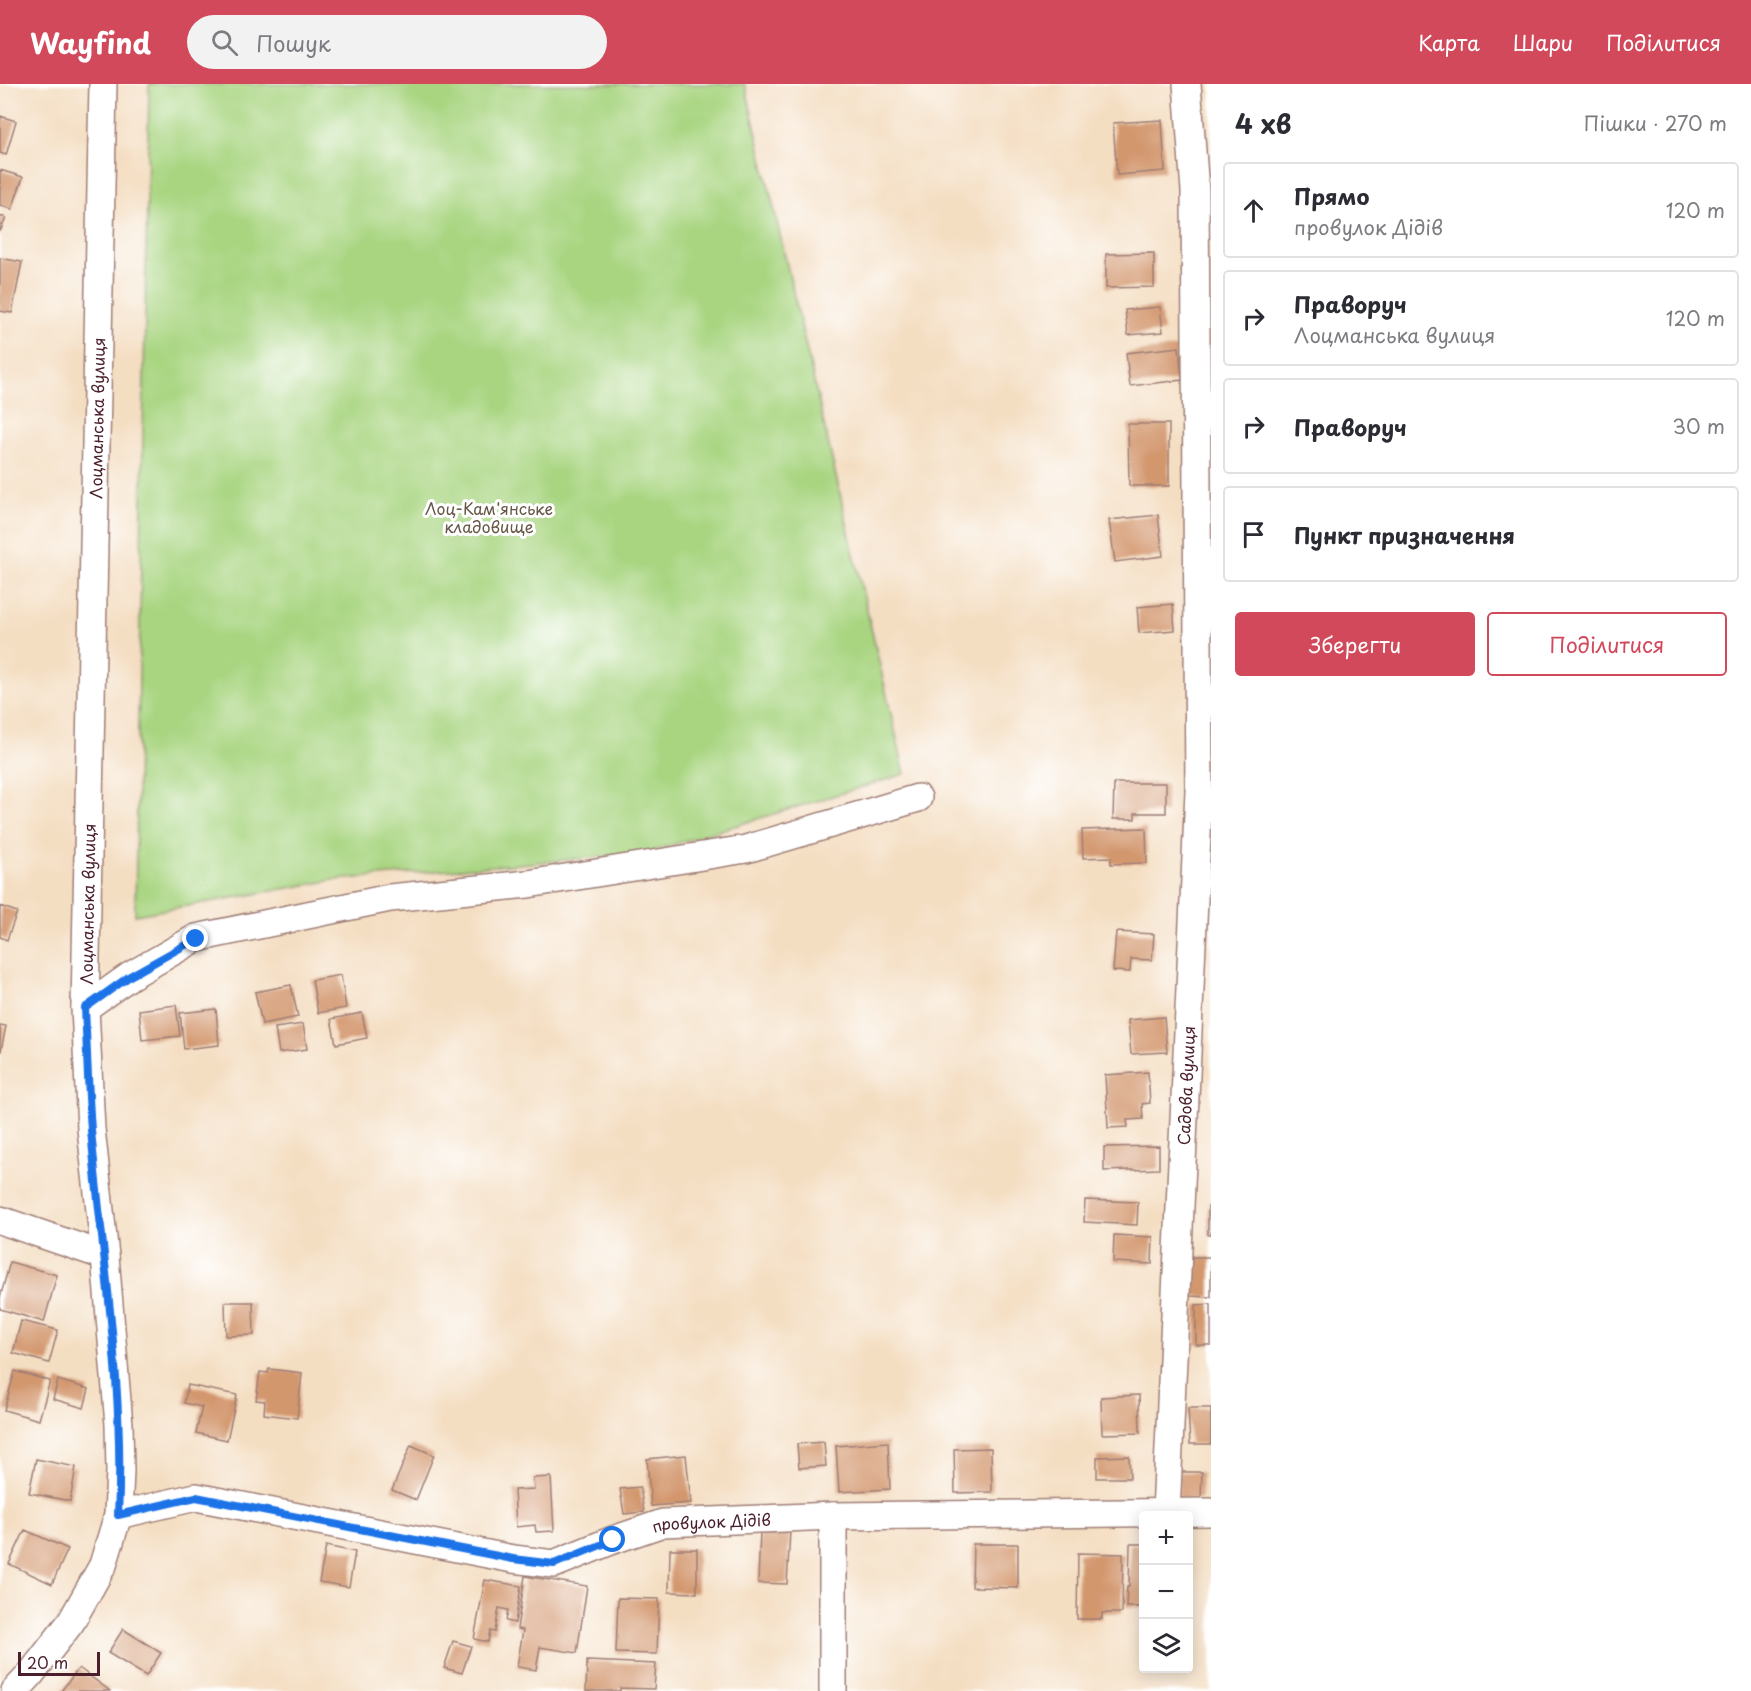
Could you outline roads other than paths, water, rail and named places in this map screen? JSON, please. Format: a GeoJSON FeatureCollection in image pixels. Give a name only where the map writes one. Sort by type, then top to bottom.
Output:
{"type":"FeatureCollection","features":[{"type":"Feature","properties":{"kind":"street","name":"Лоцманська вулиця"},"geometry":{"type":"LineString","coordinates":[[15,1691],[71,1622],[103,1565],[118,1515],[119,1425],[105,1256],[91,1129],[85,1008],[103,84]]}},
{"type":"Feature","properties":{"kind":"street","name":"Садова вулиця"},"geometry":{"type":"LineString","coordinates":[[1166,1511],[1198,791],[1195,191],[1187,84]]}},
{"type":"Feature","properties":{"kind":"street"},"geometry":{"type":"LineString","coordinates":[[85,1008],[130,976],[196,939],[390,898],[528,884],[746,849],[918,798]]}},
{"type":"Feature","properties":{"kind":"street"},"geometry":{"type":"LineString","coordinates":[[0,1220],[105,1256]]}},
{"type":"Feature","properties":{"kind":"street","name":"провулок Дідів"},"geometry":{"type":"LineString","coordinates":[[118,1515],[196,1497],[513,1559],[554,1564],[663,1523],[832,1516],[1139,1513]]}},
{"type":"Feature","properties":{"kind":"street","name":"провулок Дідів"},"geometry":{"type":"LineString","coordinates":[[1193,1512],[1211,1512]]}},
{"type":"Feature","properties":{"kind":"street"},"geometry":{"type":"LineString","coordinates":[[832,1516],[833,1691]]}},
{"type":"Feature","properties":{"kind":"park label","name":"Лоц-Кам'янcьке кладовище"},"geometry":{"type":"Point","coordinates":[489,517]}}]}
